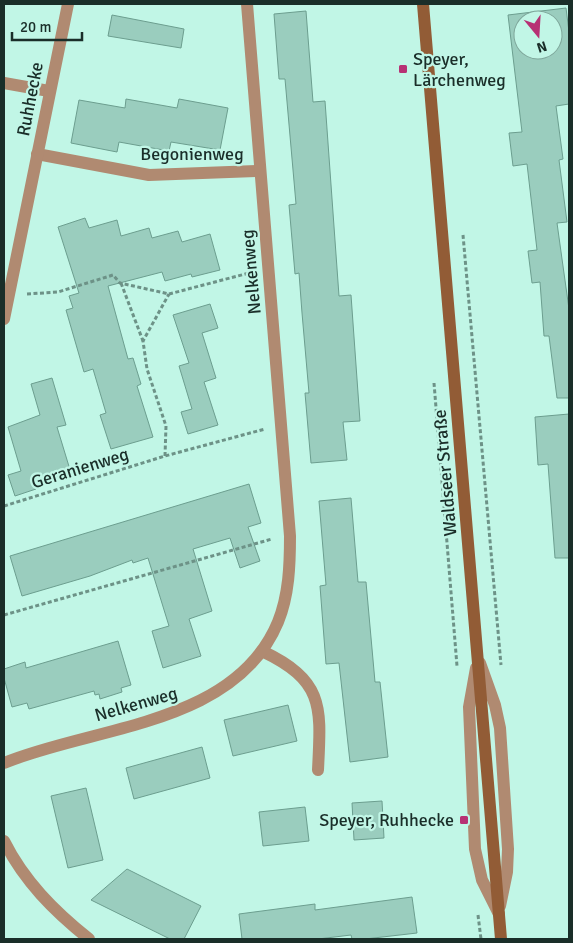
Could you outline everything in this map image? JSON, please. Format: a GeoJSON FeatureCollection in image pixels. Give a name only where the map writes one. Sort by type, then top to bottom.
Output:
{"type":"FeatureCollection","features":[{"type":"Feature","properties":{"kind":"main road","name":"Waldseer Straße"},"geometry":{"type":"LineString","coordinates":[[423,4],[501,939]]}},
{"type":"Feature","properties":{"kind":"street","name":"Ruhhecke"},"geometry":{"type":"LineString","coordinates":[[4,318],[68,4]]}},
{"type":"Feature","properties":{"kind":"street","name":"Nelkenweg"},"geometry":{"type":"LineString","coordinates":[[4,763],[45,748],[166,715],[193,705],[220,690],[243,671],[262,651],[278,623],[290,570],[290,536],[247,4]]}},
{"type":"Feature","properties":{"kind":"street"},"geometry":{"type":"LineString","coordinates":[[4,83],[49,91]]}},
{"type":"Feature","properties":{"kind":"street","name":"Begonienweg"},"geometry":{"type":"LineString","coordinates":[[37,154],[149,175],[260,171]]}},
{"type":"Feature","properties":{"kind":"street"},"geometry":{"type":"LineString","coordinates":[[262,651],[284,661],[303,676],[314,695],[320,724],[318,770]]}},
{"type":"Feature","properties":{"kind":"street"},"geometry":{"type":"LineString","coordinates":[[478,658],[469,708],[475,849],[482,880],[499,914]]}},
{"type":"Feature","properties":{"kind":"street"},"geometry":{"type":"LineString","coordinates":[[4,841],[12,857],[42,897],[88,939]]}},
{"type":"Feature","properties":{"kind":"path"},"geometry":{"type":"LineString","coordinates":[[462,232],[501,668]]}},
{"type":"Feature","properties":{"kind":"path"},"geometry":{"type":"LineString","coordinates":[[120,283],[169,294],[268,268]]}},
{"type":"Feature","properties":{"kind":"path"},"geometry":{"type":"LineString","coordinates":[[9,291],[29,294],[58,292],[113,275],[120,283],[143,341],[147,370],[166,426],[165,456]]}},
{"type":"Feature","properties":{"kind":"path"},"geometry":{"type":"LineString","coordinates":[[143,341],[169,294]]}},
{"type":"Feature","properties":{"kind":"path"},"geometry":{"type":"LineString","coordinates":[[434,378],[457,674]]}},
{"type":"Feature","properties":{"kind":"path","name":"Geranienweg"},"geometry":{"type":"LineString","coordinates":[[4,506],[165,456],[280,425]]}},
{"type":"Feature","properties":{"kind":"path"},"geometry":{"type":"LineString","coordinates":[[4,616],[268,539],[290,536]]}},
{"type":"Feature","properties":{"kind":"path"},"geometry":{"type":"LineString","coordinates":[[476,907],[480,936]]}},
{"type":"Feature","properties":{"kind":"building"},"geometry":{"type":"Polygon","coordinates":[[[566,8],[569,32],[569,104],[556,106],[563,159],[559,160],[567,222],[557,223],[569,309],[569,398],[557,398],[549,336],[544,336],[540,282],[532,283],[528,251],[537,250],[527,164],[513,166],[509,133],[522,132],[513,60],[563,60],[563,10],[549,10],[566,8]]]}},
{"type":"Feature","properties":{"kind":"building"},"geometry":{"type":"Polygon","coordinates":[[[306,11],[313,102],[325,101],[339,296],[351,295],[360,421],[343,422],[347,460],[311,463],[305,393],[309,393],[299,273],[295,274],[289,205],[296,204],[285,79],[279,79],[274,14],[306,11]]]}},
{"type":"Feature","properties":{"kind":"building"},"geometry":{"type":"Polygon","coordinates":[[[513,14],[513,57],[508,15],[513,14]]]}},
{"type":"Feature","properties":{"kind":"building"},"geometry":{"type":"Polygon","coordinates":[[[112,15],[184,29],[181,48],[108,36],[112,15]]]}},
{"type":"Feature","properties":{"kind":"building"},"geometry":{"type":"Polygon","coordinates":[[[126,99],[177,108],[179,99],[228,108],[220,150],[171,142],[169,151],[119,142],[117,152],[71,143],[79,100],[125,108],[126,99]]]}},
{"type":"Feature","properties":{"kind":"building"},"geometry":{"type":"Polygon","coordinates":[[[85,218],[89,228],[117,220],[121,236],[149,228],[152,238],[178,231],[182,242],[210,234],[220,270],[192,277],[191,274],[165,281],[162,272],[108,286],[128,359],[133,358],[141,384],[137,386],[153,437],[111,449],[100,415],[106,413],[93,369],[84,372],[66,310],[73,308],[69,296],[79,293],[58,227],[85,218]]]}},
{"type":"Feature","properties":{"kind":"building"},"geometry":{"type":"Polygon","coordinates":[[[210,304],[218,328],[202,333],[216,378],[204,382],[218,425],[188,434],[181,412],[192,409],[179,366],[189,363],[173,315],[210,304]]]}},
{"type":"Feature","properties":{"kind":"building"},"geometry":{"type":"Polygon","coordinates":[[[52,378],[66,425],[57,427],[71,473],[53,478],[54,481],[15,496],[8,475],[21,471],[8,427],[40,415],[31,384],[52,378]]]}},
{"type":"Feature","properties":{"kind":"building"},"geometry":{"type":"Polygon","coordinates":[[[569,414],[569,558],[555,558],[548,464],[538,465],[535,417],[569,414]]]}},
{"type":"Feature","properties":{"kind":"building"},"geometry":{"type":"Polygon","coordinates":[[[249,484],[261,523],[248,527],[260,561],[240,568],[230,538],[193,549],[212,611],[189,619],[201,656],[163,668],[152,631],[169,626],[148,558],[133,563],[132,560],[90,576],[22,596],[10,556],[249,484]]]}},
{"type":"Feature","properties":{"kind":"building"},"geometry":{"type":"Polygon","coordinates":[[[351,498],[358,582],[366,582],[375,682],[380,682],[388,757],[350,762],[339,663],[326,664],[320,586],[326,585],[319,501],[351,498]]]}},
{"type":"Feature","properties":{"kind":"building"},"geometry":{"type":"Polygon","coordinates":[[[118,641],[131,685],[121,688],[122,692],[100,699],[99,694],[95,695],[94,691],[29,709],[27,703],[12,707],[4,678],[4,669],[25,662],[26,668],[118,641]]]}},
{"type":"Feature","properties":{"kind":"building"},"geometry":{"type":"Polygon","coordinates":[[[288,705],[297,741],[233,756],[224,720],[288,705]]]}},
{"type":"Feature","properties":{"kind":"building"},"geometry":{"type":"Polygon","coordinates":[[[202,747],[210,778],[134,799],[126,768],[202,747]]]}},
{"type":"Feature","properties":{"kind":"building"},"geometry":{"type":"Polygon","coordinates":[[[86,788],[103,860],[68,868],[51,796],[86,788]]]}},
{"type":"Feature","properties":{"kind":"building"},"geometry":{"type":"Polygon","coordinates":[[[382,801],[384,838],[354,840],[352,803],[382,801]]]}},
{"type":"Feature","properties":{"kind":"building"},"geometry":{"type":"Polygon","coordinates":[[[305,807],[309,841],[263,846],[259,812],[305,807]]]}},
{"type":"Feature","properties":{"kind":"building"},"geometry":{"type":"Polygon","coordinates":[[[127,869],[201,906],[184,939],[170,939],[91,900],[127,869]]]}},
{"type":"Feature","properties":{"kind":"building"},"geometry":{"type":"Polygon","coordinates":[[[412,897],[417,933],[365,939],[352,939],[351,935],[318,939],[242,939],[239,914],[315,904],[315,910],[412,897]]]}},
{"type":"Feature","properties":{"kind":"place","name":"Speyer, Lärchenweg"},"geometry":{"type":"Point","coordinates":[403,69]}},
{"type":"Feature","properties":{"kind":"place","name":"Speyer, Ruhhecke"},"geometry":{"type":"Point","coordinates":[464,820]}}]}
